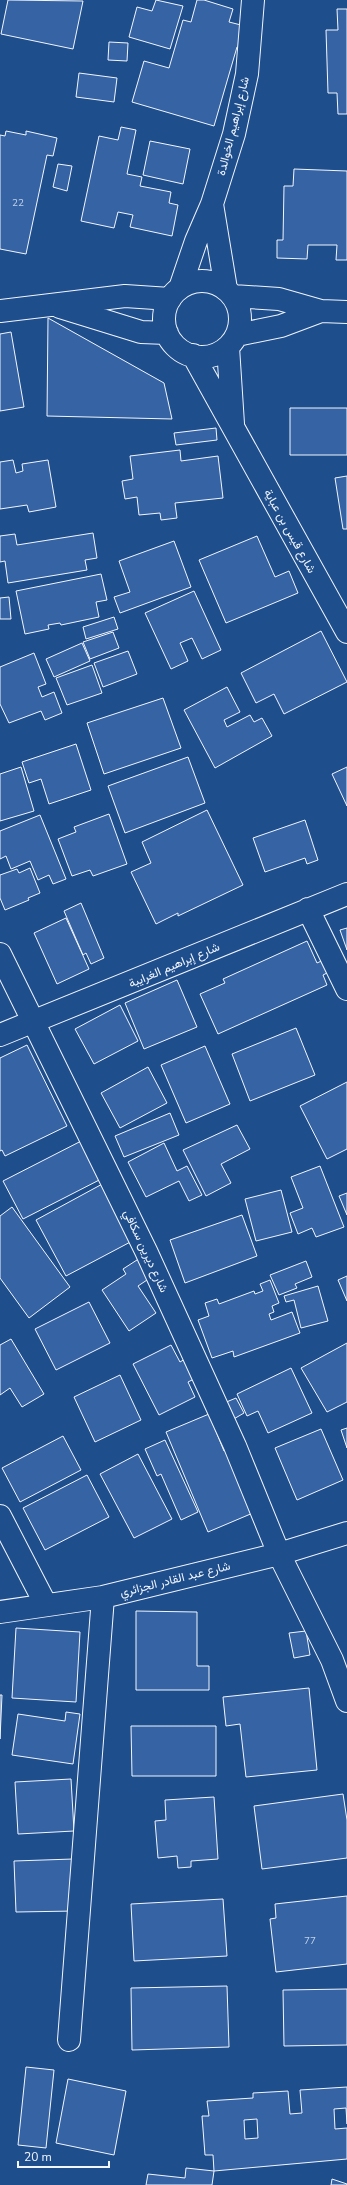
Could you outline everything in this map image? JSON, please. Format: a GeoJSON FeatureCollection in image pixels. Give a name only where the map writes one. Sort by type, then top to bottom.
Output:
{"type":"FeatureCollection","features":[{"type":"Feature","properties":{"kind":"street","name":"شارع إبراهيم الخوالدة"},"geometry":{"type":"LineString","coordinates":[[175,293],[212,204],[234,134],[247,74],[252,0]]}},
{"type":"Feature","properties":{"kind":"street","name":"شارع إبراهيم الخوالدة"},"geometry":{"type":"LineString","coordinates":[[212,204],[230,293]]}},
{"type":"Feature","properties":{"kind":"street"},"geometry":{"type":"LineString","coordinates":[[0,311],[125,296],[175,293],[191,282],[204,281],[216,283],[230,293],[279,299],[322,312],[347,312]]}},
{"type":"Feature","properties":{"kind":"street"},"geometry":{"type":"LineString","coordinates":[[175,293],[165,316],[167,333],[178,347],[193,355],[212,356],[232,341],[322,312]]}},
{"type":"Feature","properties":{"kind":"street"},"geometry":{"type":"LineString","coordinates":[[230,293],[240,315],[232,341]]}},
{"type":"Feature","properties":{"kind":"street"},"geometry":{"type":"LineString","coordinates":[[53,305],[142,332],[167,333]]}},
{"type":"Feature","properties":{"kind":"street","name":"شارع قيس بن عباية"},"geometry":{"type":"LineString","coordinates":[[232,341],[233,429]]}},
{"type":"Feature","properties":{"kind":"street","name":"شارع قيس بن عباية"},"geometry":{"type":"LineString","coordinates":[[193,355],[347,632]]}},
{"type":"Feature","properties":{"kind":"street","name":"شارع إبراهيم الغرايبة"},"geometry":{"type":"LineString","coordinates":[[0,1035],[33,1020],[122,986],[347,894]]}},
{"type":"Feature","properties":{"kind":"street"},"geometry":{"type":"LineString","coordinates":[[308,909],[347,989]]}},
{"type":"Feature","properties":{"kind":"street","name":"شارع ديرين سكافي"},"geometry":{"type":"LineString","coordinates":[[0,954],[146,1251],[234,1446],[279,1554],[332,1660],[347,1701]]}},
{"type":"Feature","properties":{"kind":"street"},"geometry":{"type":"LineString","coordinates":[[0,1516],[46,1605]]}},
{"type":"Feature","properties":{"kind":"street","name":"شارع عبد القادر الجزائري"},"geometry":{"type":"LineString","coordinates":[[0,1612],[103,1596],[279,1554],[347,1533]]}},
{"type":"Feature","properties":{"kind":"street"},"geometry":{"type":"LineString","coordinates":[[69,2040],[103,1596]]}},
{"type":"Feature","properties":{"kind":"building"},"geometry":{"type":"Polygon","coordinates":[[[8,0],[83,1],[73,49],[1,34],[8,0]]]}},
{"type":"Feature","properties":{"kind":"building"},"geometry":{"type":"Polygon","coordinates":[[[156,0],[183,6],[170,49],[129,37],[137,7],[152,11],[156,0]]]}},
{"type":"Feature","properties":{"kind":"building"},"geometry":{"type":"Polygon","coordinates":[[[197,0],[204,0],[233,9],[229,22],[249,27],[243,49],[237,47],[214,126],[132,102],[144,61],[169,68],[183,20],[191,22],[197,0]]]}},
{"type":"Feature","properties":{"kind":"building"},"geometry":{"type":"Polygon","coordinates":[[[337,9],[347,9],[347,114],[338,114],[337,93],[328,93],[326,30],[338,30],[337,9]]]}},
{"type":"Feature","properties":{"kind":"building"},"geometry":{"type":"Polygon","coordinates":[[[109,42],[128,43],[127,61],[108,60],[109,42]]]}},
{"type":"Feature","properties":{"kind":"building"},"geometry":{"type":"Polygon","coordinates":[[[79,73],[117,78],[114,102],[76,97],[79,73]]]}},
{"type":"Feature","properties":{"kind":"building"},"geometry":{"type":"Polygon","coordinates":[[[121,127],[136,130],[127,174],[142,177],[140,186],[171,192],[169,203],[178,205],[172,236],[130,227],[133,215],[118,212],[114,228],[81,221],[99,136],[118,140],[121,127]]]}},
{"type":"Feature","properties":{"kind":"building"},"geometry":{"type":"Polygon","coordinates":[[[6,131],[26,135],[26,131],[57,138],[53,156],[47,155],[26,254],[0,249],[0,135],[5,136],[6,131]]]}},
{"type":"Feature","properties":{"kind":"building"},"geometry":{"type":"Polygon","coordinates":[[[150,141],[190,149],[183,184],[143,175],[150,141]]]}},
{"type":"Feature","properties":{"kind":"building"},"geometry":{"type":"Polygon","coordinates":[[[58,164],[72,166],[67,191],[53,187],[58,164]]]}},
{"type":"Feature","properties":{"kind":"building"},"geometry":{"type":"Polygon","coordinates":[[[294,169],[347,171],[347,260],[336,260],[337,245],[308,245],[307,259],[277,258],[277,240],[283,240],[284,186],[293,186],[294,169]]]}},
{"type":"Feature","properties":{"kind":"building"},"geometry":{"type":"Polygon","coordinates":[[[48,318],[164,383],[172,419],[47,416],[48,318]]]}},
{"type":"Feature","properties":{"kind":"building"},"geometry":{"type":"Polygon","coordinates":[[[11,332],[24,407],[0,411],[0,334],[11,332]]]}},
{"type":"Feature","properties":{"kind":"building"},"geometry":{"type":"Polygon","coordinates":[[[290,408],[347,408],[347,455],[290,455],[290,408]]]}},
{"type":"Feature","properties":{"kind":"building"},"geometry":{"type":"Polygon","coordinates":[[[216,428],[217,440],[176,445],[174,433],[216,428]]]}},
{"type":"Feature","properties":{"kind":"building"},"geometry":{"type":"Polygon","coordinates":[[[180,450],[181,461],[218,456],[223,498],[175,503],[177,518],[161,520],[160,513],[139,515],[137,497],[125,499],[122,481],[133,479],[130,456],[180,450]]]}},
{"type":"Feature","properties":{"kind":"building"},"geometry":{"type":"Polygon","coordinates":[[[13,460],[16,473],[23,471],[22,464],[48,460],[56,507],[29,512],[27,505],[0,509],[0,462],[13,460]]]}},
{"type":"Feature","properties":{"kind":"building"},"geometry":{"type":"Polygon","coordinates":[[[347,476],[347,529],[343,529],[335,478],[347,476]]]}},
{"type":"Feature","properties":{"kind":"building"},"geometry":{"type":"Polygon","coordinates":[[[93,533],[97,558],[85,560],[87,570],[8,583],[5,561],[0,562],[0,536],[15,534],[17,545],[93,533]]]}},
{"type":"Feature","properties":{"kind":"building"},"geometry":{"type":"Polygon","coordinates":[[[257,536],[275,577],[289,571],[298,593],[226,623],[199,560],[257,536]]]}},
{"type":"Feature","properties":{"kind":"building"},"geometry":{"type":"Polygon","coordinates":[[[174,541],[191,587],[120,613],[114,597],[130,592],[119,561],[174,541]]]}},
{"type":"Feature","properties":{"kind":"building"},"geometry":{"type":"Polygon","coordinates":[[[101,574],[107,600],[96,602],[99,617],[61,625],[60,623],[48,625],[49,629],[25,634],[16,591],[101,574]]]}},
{"type":"Feature","properties":{"kind":"building"},"geometry":{"type":"Polygon","coordinates":[[[194,591],[221,650],[202,659],[192,638],[180,643],[188,661],[171,669],[145,613],[194,591]]]}},
{"type":"Feature","properties":{"kind":"building"},"geometry":{"type":"Polygon","coordinates":[[[9,597],[11,619],[0,619],[0,598],[9,597]]]}},
{"type":"Feature","properties":{"kind":"building"},"geometry":{"type":"Polygon","coordinates":[[[114,617],[118,629],[86,639],[83,627],[114,617]]]}},
{"type":"Feature","properties":{"kind":"building"},"geometry":{"type":"Polygon","coordinates":[[[321,631],[347,682],[284,714],[274,694],[256,703],[241,673],[321,631]]]}},
{"type":"Feature","properties":{"kind":"building"},"geometry":{"type":"Polygon","coordinates":[[[113,632],[119,648],[90,659],[83,642],[113,632]]]}},
{"type":"Feature","properties":{"kind":"building"},"geometry":{"type":"Polygon","coordinates":[[[82,643],[90,661],[54,677],[46,659],[82,643]]]}},
{"type":"Feature","properties":{"kind":"building"},"geometry":{"type":"Polygon","coordinates":[[[128,651],[137,674],[103,687],[94,663],[128,651]]]}},
{"type":"Feature","properties":{"kind":"building"},"geometry":{"type":"Polygon","coordinates":[[[34,653],[46,684],[38,687],[42,697],[54,692],[62,713],[45,720],[41,711],[9,723],[0,704],[0,667],[34,653]]]}},
{"type":"Feature","properties":{"kind":"building"},"geometry":{"type":"Polygon","coordinates":[[[92,665],[102,693],[67,705],[56,678],[92,665]]]}},
{"type":"Feature","properties":{"kind":"building"},"geometry":{"type":"Polygon","coordinates":[[[227,687],[240,712],[224,720],[227,727],[250,715],[254,722],[262,718],[272,736],[215,768],[184,710],[227,687]]]}},
{"type":"Feature","properties":{"kind":"building"},"geometry":{"type":"Polygon","coordinates":[[[163,698],[181,748],[104,774],[87,723],[163,698]]]}},
{"type":"Feature","properties":{"kind":"building"},"geometry":{"type":"Polygon","coordinates":[[[76,744],[91,790],[49,804],[41,779],[29,783],[22,762],[76,744]]]}},
{"type":"Feature","properties":{"kind":"building"},"geometry":{"type":"Polygon","coordinates":[[[188,757],[205,803],[125,833],[108,786],[188,757]]]}},
{"type":"Feature","properties":{"kind":"building"},"geometry":{"type":"Polygon","coordinates":[[[21,767],[34,811],[0,821],[0,774],[21,767]]]}},
{"type":"Feature","properties":{"kind":"building"},"geometry":{"type":"Polygon","coordinates":[[[347,767],[347,806],[332,774],[347,767]]]}},
{"type":"Feature","properties":{"kind":"building"},"geometry":{"type":"Polygon","coordinates":[[[207,810],[243,885],[178,916],[178,913],[156,924],[131,872],[151,863],[142,842],[207,810]]]}},
{"type":"Feature","properties":{"kind":"building"},"geometry":{"type":"Polygon","coordinates":[[[109,814],[127,864],[93,876],[90,870],[72,876],[58,839],[76,832],[74,827],[109,814]]]}},
{"type":"Feature","properties":{"kind":"building"},"geometry":{"type":"Polygon","coordinates":[[[40,815],[66,879],[53,884],[49,875],[38,880],[30,861],[11,869],[6,856],[0,859],[0,831],[40,815]]]}},
{"type":"Feature","properties":{"kind":"building"},"geometry":{"type":"Polygon","coordinates":[[[305,820],[318,860],[307,864],[305,858],[265,872],[253,838],[305,820]]]}},
{"type":"Feature","properties":{"kind":"building"},"geometry":{"type":"Polygon","coordinates":[[[30,868],[40,893],[28,898],[29,900],[5,910],[0,898],[0,875],[17,869],[19,873],[30,868]]]}},
{"type":"Feature","properties":{"kind":"building"},"geometry":{"type":"Polygon","coordinates":[[[81,903],[104,958],[91,964],[86,953],[83,955],[64,911],[81,903]]]}},
{"type":"Feature","properties":{"kind":"building"},"geometry":{"type":"Polygon","coordinates":[[[66,918],[89,969],[57,984],[34,933],[66,918]]]}},
{"type":"Feature","properties":{"kind":"building"},"geometry":{"type":"Polygon","coordinates":[[[347,928],[347,950],[340,930],[347,928]]]}},
{"type":"Feature","properties":{"kind":"building"},"geometry":{"type":"Polygon","coordinates":[[[307,941],[317,963],[328,958],[333,970],[323,975],[327,985],[218,1034],[200,994],[225,983],[223,979],[307,941]]]}},
{"type":"Feature","properties":{"kind":"building"},"geometry":{"type":"Polygon","coordinates":[[[177,980],[197,1027],[144,1049],[125,1003],[177,980]]]}},
{"type":"Feature","properties":{"kind":"building"},"geometry":{"type":"Polygon","coordinates":[[[120,1005],[138,1041],[94,1064],[75,1029],[120,1005]]]}},
{"type":"Feature","properties":{"kind":"building"},"geometry":{"type":"Polygon","coordinates":[[[296,1028],[315,1075],[250,1101],[232,1054],[296,1028]]]}},
{"type":"Feature","properties":{"kind":"building"},"geometry":{"type":"Polygon","coordinates":[[[27,1045],[67,1126],[5,1156],[2,1150],[0,1151],[0,1058],[27,1045]]]}},
{"type":"Feature","properties":{"kind":"building"},"geometry":{"type":"Polygon","coordinates":[[[205,1046],[230,1104],[186,1123],[161,1065],[205,1046]]]}},
{"type":"Feature","properties":{"kind":"building"},"geometry":{"type":"Polygon","coordinates":[[[148,1067],[167,1103],[120,1128],[101,1093],[148,1067]]]}},
{"type":"Feature","properties":{"kind":"building"},"geometry":{"type":"Polygon","coordinates":[[[347,1082],[347,1149],[327,1159],[300,1106],[347,1082]]]}},
{"type":"Feature","properties":{"kind":"building"},"geometry":{"type":"Polygon","coordinates":[[[170,1113],[179,1135],[124,1157],[115,1136],[170,1113]]]}},
{"type":"Feature","properties":{"kind":"building"},"geometry":{"type":"Polygon","coordinates":[[[237,1125],[250,1149],[221,1164],[231,1183],[206,1196],[183,1150],[237,1125]]]}},
{"type":"Feature","properties":{"kind":"building"},"geometry":{"type":"Polygon","coordinates":[[[89,1137],[109,1175],[23,1219],[3,1181],[89,1137]]]}},
{"type":"Feature","properties":{"kind":"building"},"geometry":{"type":"Polygon","coordinates":[[[164,1143],[177,1171],[187,1166],[202,1195],[189,1201],[179,1181],[146,1197],[128,1162],[164,1143]]]}},
{"type":"Feature","properties":{"kind":"building"},"geometry":{"type":"Polygon","coordinates":[[[320,1166],[344,1227],[316,1237],[312,1228],[298,1234],[290,1213],[303,1208],[291,1177],[320,1166]]]}},
{"type":"Feature","properties":{"kind":"building"},"geometry":{"type":"Polygon","coordinates":[[[106,1182],[136,1239],[66,1276],[36,1220],[106,1182]]]}},
{"type":"Feature","properties":{"kind":"building"},"geometry":{"type":"Polygon","coordinates":[[[281,1190],[292,1232],[256,1241],[245,1199],[281,1190]]]}},
{"type":"Feature","properties":{"kind":"building"},"geometry":{"type":"Polygon","coordinates":[[[347,1193],[347,1215],[339,1196],[347,1193]]]}},
{"type":"Feature","properties":{"kind":"building"},"geometry":{"type":"Polygon","coordinates":[[[12,1207],[70,1287],[29,1318],[0,1278],[0,1216],[12,1207]]]}},
{"type":"Feature","properties":{"kind":"building"},"geometry":{"type":"Polygon","coordinates":[[[242,1215],[257,1256],[185,1283],[170,1240],[242,1215]]]}},
{"type":"Feature","properties":{"kind":"building"},"geometry":{"type":"Polygon","coordinates":[[[140,1258],[153,1276],[138,1286],[156,1313],[129,1331],[102,1290],[126,1274],[123,1269],[140,1258]]]}},
{"type":"Feature","properties":{"kind":"building"},"geometry":{"type":"Polygon","coordinates":[[[306,1261],[312,1277],[295,1284],[297,1288],[279,1295],[270,1275],[306,1261]]]}},
{"type":"Feature","properties":{"kind":"building"},"geometry":{"type":"Polygon","coordinates":[[[347,1276],[347,1301],[338,1280],[347,1276]]]}},
{"type":"Feature","properties":{"kind":"building"},"geometry":{"type":"Polygon","coordinates":[[[270,1280],[279,1303],[272,1306],[274,1312],[269,1314],[271,1320],[292,1312],[300,1333],[234,1357],[233,1351],[212,1358],[198,1320],[209,1316],[205,1303],[217,1299],[219,1304],[254,1291],[255,1294],[263,1291],[260,1284],[270,1280]]]}},
{"type":"Feature","properties":{"kind":"building"},"geometry":{"type":"Polygon","coordinates":[[[318,1286],[328,1321],[301,1328],[294,1300],[286,1302],[284,1296],[318,1286]]]}},
{"type":"Feature","properties":{"kind":"building"},"geometry":{"type":"Polygon","coordinates":[[[89,1302],[110,1343],[56,1370],[35,1329],[89,1302]]]}},
{"type":"Feature","properties":{"kind":"building"},"geometry":{"type":"Polygon","coordinates":[[[11,1339],[44,1394],[22,1407],[10,1388],[0,1395],[0,1345],[11,1339]]]}},
{"type":"Feature","properties":{"kind":"building"},"geometry":{"type":"Polygon","coordinates":[[[347,1343],[347,1402],[327,1412],[301,1368],[347,1343]]]}},
{"type":"Feature","properties":{"kind":"building"},"geometry":{"type":"Polygon","coordinates":[[[171,1345],[180,1362],[190,1356],[200,1376],[188,1382],[195,1397],[159,1415],[133,1364],[171,1345]]]}},
{"type":"Feature","properties":{"kind":"building"},"geometry":{"type":"Polygon","coordinates":[[[291,1368],[312,1413],[268,1433],[258,1411],[247,1416],[237,1394],[291,1368]]]}},
{"type":"Feature","properties":{"kind":"building"},"geometry":{"type":"Polygon","coordinates":[[[120,1375],[141,1420],[95,1442],[74,1397],[120,1375]]]}},
{"type":"Feature","properties":{"kind":"building"},"geometry":{"type":"Polygon","coordinates":[[[236,1398],[244,1413],[232,1420],[224,1403],[236,1398]]]}},
{"type":"Feature","properties":{"kind":"building"},"geometry":{"type":"Polygon","coordinates":[[[209,1414],[224,1451],[233,1447],[260,1510],[208,1532],[166,1432],[209,1414]]]}},
{"type":"Feature","properties":{"kind":"building"},"geometry":{"type":"Polygon","coordinates":[[[347,1428],[347,1448],[341,1430],[347,1428]]]}},
{"type":"Feature","properties":{"kind":"building"},"geometry":{"type":"Polygon","coordinates":[[[321,1429],[343,1480],[297,1500],[275,1448],[321,1429]]]}},
{"type":"Feature","properties":{"kind":"building"},"geometry":{"type":"Polygon","coordinates":[[[63,1436],[81,1470],[20,1502],[2,1468],[63,1436]]]}},
{"type":"Feature","properties":{"kind":"building"},"geometry":{"type":"Polygon","coordinates":[[[165,1440],[198,1512],[181,1520],[161,1474],[157,1476],[145,1449],[165,1440]]]}},
{"type":"Feature","properties":{"kind":"building"},"geometry":{"type":"Polygon","coordinates":[[[138,1454],[172,1519],[134,1538],[100,1474],[138,1454]]]}},
{"type":"Feature","properties":{"kind":"building"},"geometry":{"type":"Polygon","coordinates":[[[87,1475],[109,1517],[45,1550],[23,1508],[87,1475]]]}},
{"type":"Feature","properties":{"kind":"building"},"geometry":{"type":"Polygon","coordinates":[[[136,1611],[197,1612],[197,1666],[209,1666],[209,1690],[136,1690],[136,1611]]]}},
{"type":"Feature","properties":{"kind":"building"},"geometry":{"type":"Polygon","coordinates":[[[16,1628],[80,1632],[76,1702],[12,1698],[16,1628]]]}},
{"type":"Feature","properties":{"kind":"building"},"geometry":{"type":"Polygon","coordinates":[[[306,1631],[310,1655],[294,1658],[289,1633],[306,1631]]]}},
{"type":"Feature","properties":{"kind":"building"},"geometry":{"type":"Polygon","coordinates":[[[309,1688],[317,1770],[246,1777],[240,1724],[226,1726],[223,1697],[309,1688]]]}},
{"type":"Feature","properties":{"kind":"building"},"geometry":{"type":"Polygon","coordinates":[[[0,1695],[2,1695],[0,1739],[0,1695]]]}},
{"type":"Feature","properties":{"kind":"building"},"geometry":{"type":"Polygon","coordinates":[[[66,1712],[80,1714],[73,1764],[12,1755],[18,1714],[65,1721],[66,1712]]]}},
{"type":"Feature","properties":{"kind":"building"},"geometry":{"type":"Polygon","coordinates":[[[131,1726],[216,1726],[216,1776],[132,1776],[131,1726]]]}},
{"type":"Feature","properties":{"kind":"building"},"geometry":{"type":"Polygon","coordinates":[[[71,1779],[74,1831],[18,1834],[15,1782],[71,1779]]]}},
{"type":"Feature","properties":{"kind":"building"},"geometry":{"type":"Polygon","coordinates":[[[343,1794],[347,1820],[347,1858],[262,1869],[254,1806],[343,1794]]]}},
{"type":"Feature","properties":{"kind":"building"},"geometry":{"type":"Polygon","coordinates":[[[214,1797],[218,1859],[191,1861],[191,1867],[178,1868],[177,1856],[158,1858],[155,1821],[166,1820],[165,1800],[214,1797]]]}},
{"type":"Feature","properties":{"kind":"building"},"geometry":{"type":"Polygon","coordinates":[[[73,1859],[75,1911],[16,1912],[14,1861],[73,1859]]]}},
{"type":"Feature","properties":{"kind":"building"},"geometry":{"type":"Polygon","coordinates":[[[347,1896],[347,1964],[276,1972],[270,1919],[276,1918],[275,1904],[347,1896]]]}},
{"type":"Feature","properties":{"kind":"building"},"geometry":{"type":"Polygon","coordinates":[[[223,1899],[227,1956],[134,1961],[131,1904],[223,1899]]]}},
{"type":"Feature","properties":{"kind":"building"},"geometry":{"type":"Polygon","coordinates":[[[227,1986],[229,2047],[132,2050],[131,1988],[227,1986]]]}},
{"type":"Feature","properties":{"kind":"building"},"geometry":{"type":"Polygon","coordinates":[[[347,1989],[347,2045],[284,2046],[283,1990],[347,1989]]]}},
{"type":"Feature","properties":{"kind":"building"},"geometry":{"type":"Polygon","coordinates":[[[26,2067],[54,2070],[46,2148],[18,2145],[26,2067]]]}},
{"type":"Feature","properties":{"kind":"building"},"geometry":{"type":"Polygon","coordinates":[[[68,2079],[126,2091],[114,2155],[56,2143],[68,2079]]]}},
{"type":"Feature","properties":{"kind":"building"},"geometry":{"type":"Polygon","coordinates":[[[347,2087],[347,2124],[346,2108],[334,2109],[335,2129],[347,2128],[347,2159],[214,2171],[213,2155],[205,2155],[202,2116],[209,2116],[207,2101],[253,2098],[253,2093],[288,2091],[290,2114],[302,2113],[300,2090],[347,2087]],[[257,2119],[244,2120],[245,2139],[258,2138],[257,2119]]]}},
{"type":"Feature","properties":{"kind":"building"},"geometry":{"type":"Polygon","coordinates":[[[186,2168],[214,2171],[212,2185],[146,2185],[148,2174],[185,2178],[186,2168]]]}},
{"type":"Feature","properties":{"kind":"building"},"geometry":{"type":"Polygon","coordinates":[[[332,2179],[347,2184],[347,2185],[331,2185],[332,2179]]]}}]}
